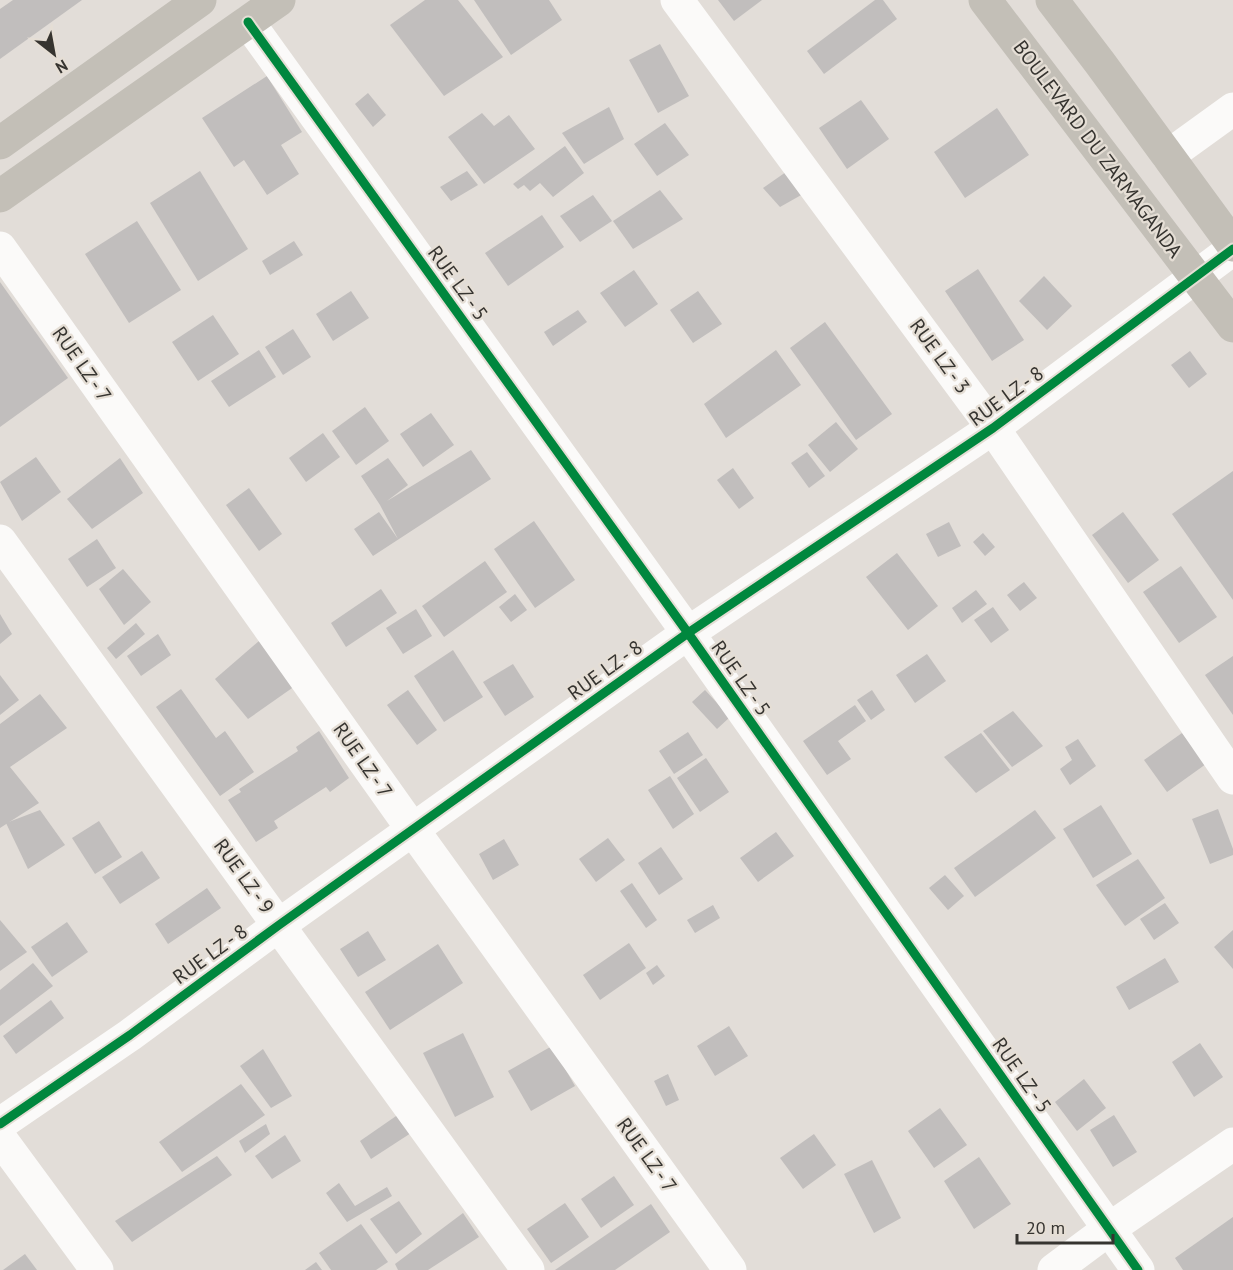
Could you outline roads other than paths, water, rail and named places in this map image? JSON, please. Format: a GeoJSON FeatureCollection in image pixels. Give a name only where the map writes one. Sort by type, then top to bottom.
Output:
{"type":"FeatureCollection","features":[{"type":"Feature","properties":{"kind":"main road"},"geometry":{"type":"LineString","coordinates":[[0,143],[200,0]]}},
{"type":"Feature","properties":{"kind":"main road"},"geometry":{"type":"LineString","coordinates":[[0,196],[279,0]]}},
{"type":"Feature","properties":{"kind":"main road","name":"BOULEVARD DU ZARMAGANDA"},"geometry":{"type":"LineString","coordinates":[[985,0],[1233,326]]}},
{"type":"Feature","properties":{"kind":"main road"},"geometry":{"type":"LineString","coordinates":[[1052,0],[1233,247]]}},
{"type":"Feature","properties":{"kind":"street","name":"RUE LZ - 3"},"geometry":{"type":"LineString","coordinates":[[677,0],[993,428],[1233,778]]}},
{"type":"Feature","properties":{"kind":"street","name":"RUE LZ - 5"},"geometry":{"type":"LineString","coordinates":[[249,22],[688,633],[1138,1270]]}},
{"type":"Feature","properties":{"kind":"street"},"geometry":{"type":"LineString","coordinates":[[1168,156],[1233,109]]}},
{"type":"Feature","properties":{"kind":"street","name":"RUE LZ - 8"},"geometry":{"type":"LineString","coordinates":[[0,1124],[130,1035],[279,925],[688,633],[993,428],[1233,247]]}},
{"type":"Feature","properties":{"kind":"street","name":"RUE LZ - 7"},"geometry":{"type":"LineString","coordinates":[[0,248],[413,830],[730,1270]]}},
{"type":"Feature","properties":{"kind":"street","name":"RUE LZ - 9"},"geometry":{"type":"LineString","coordinates":[[0,541],[528,1270]]}},
{"type":"Feature","properties":{"kind":"street"},"geometry":{"type":"LineString","coordinates":[[0,1138],[97,1270]]}},
{"type":"Feature","properties":{"kind":"street"},"geometry":{"type":"LineString","coordinates":[[1054,1270],[1109,1229],[1233,1144]]}}]}
